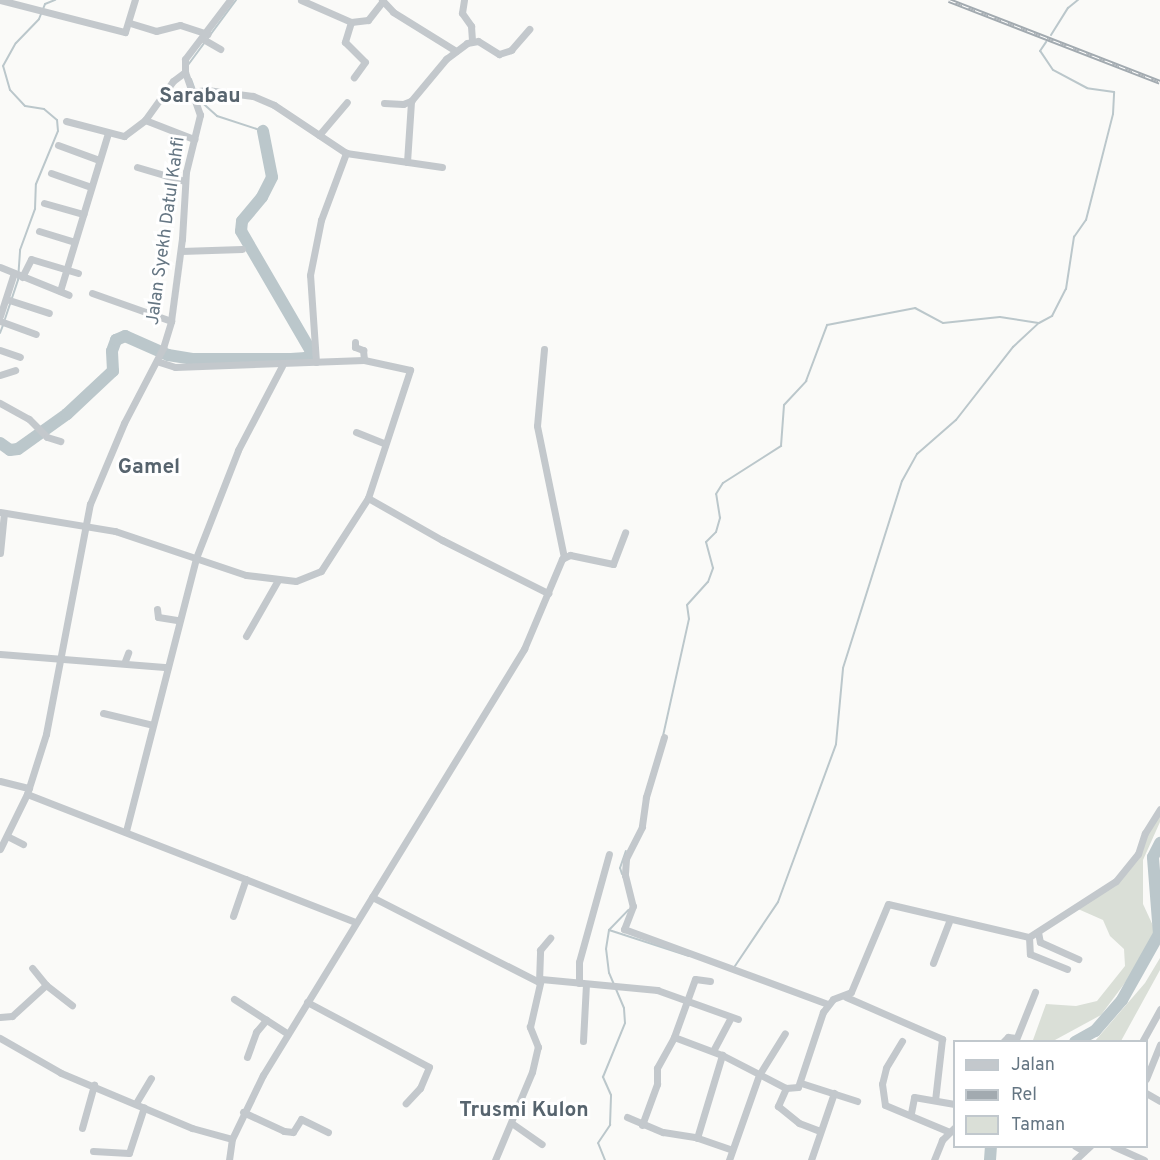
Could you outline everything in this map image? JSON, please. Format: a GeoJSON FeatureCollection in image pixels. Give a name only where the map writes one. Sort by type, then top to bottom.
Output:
{"type":"FeatureCollection","features":[{"type":"Feature","properties":{"kind":"street"},"geometry":{"type":"LineString","coordinates":[[0,0],[156,31],[180,25],[207,39],[220,49]]}},
{"type":"Feature","properties":{"kind":"street"},"geometry":{"type":"LineString","coordinates":[[129,26],[135,0]]}},
{"type":"Feature","properties":{"kind":"street"},"geometry":{"type":"LineString","coordinates":[[66,122],[127,136],[145,120],[173,81],[185,72],[188,54],[207,39],[230,0]]}},
{"type":"Feature","properties":{"kind":"street"},"geometry":{"type":"LineString","coordinates":[[301,0],[351,22],[368,20],[382,1],[393,12],[456,51]]}},
{"type":"Feature","properties":{"kind":"street"},"geometry":{"type":"LineString","coordinates":[[464,0],[462,13],[471,26],[472,41]]}},
{"type":"Feature","properties":{"kind":"street"},"geometry":{"type":"LineString","coordinates":[[351,22],[345,44],[365,62],[354,77]]}},
{"type":"Feature","properties":{"kind":"street"},"geometry":{"type":"LineString","coordinates":[[472,41],[499,54],[511,50],[529,29]]}},
{"type":"Feature","properties":{"kind":"street"},"geometry":{"type":"LineString","coordinates":[[384,103],[403,105],[411,101],[456,51],[472,41]]}},
{"type":"Feature","properties":{"kind":"street","name":"Jalan Syekh Datul Kahfi"},"geometry":{"type":"LineString","coordinates":[[0,849],[28,791],[48,725],[84,524],[103,468],[163,348],[171,321],[181,250],[185,181],[200,115],[194,91],[185,72]]}},
{"type":"Feature","properties":{"kind":"street"},"geometry":{"type":"LineString","coordinates":[[194,91],[253,96],[274,105],[346,153],[442,167]]}},
{"type":"Feature","properties":{"kind":"street"},"geometry":{"type":"LineString","coordinates":[[407,162],[411,101]]}},
{"type":"Feature","properties":{"kind":"street"},"geometry":{"type":"LineString","coordinates":[[319,135],[347,102]]}},
{"type":"Feature","properties":{"kind":"street"},"geometry":{"type":"LineString","coordinates":[[145,120],[194,139]]}},
{"type":"Feature","properties":{"kind":"street"},"geometry":{"type":"LineString","coordinates":[[60,291],[108,133]]}},
{"type":"Feature","properties":{"kind":"street"},"geometry":{"type":"LineString","coordinates":[[58,146],[99,160]]}},
{"type":"Feature","properties":{"kind":"street"},"geometry":{"type":"LineString","coordinates":[[316,362],[311,315],[312,264],[321,220],[346,153]]}},
{"type":"Feature","properties":{"kind":"street"},"geometry":{"type":"LineString","coordinates":[[137,167],[185,181]]}},
{"type":"Feature","properties":{"kind":"street"},"geometry":{"type":"LineString","coordinates":[[51,173],[91,187]]}},
{"type":"Feature","properties":{"kind":"street"},"geometry":{"type":"LineString","coordinates":[[44,203],[83,214]]}},
{"type":"Feature","properties":{"kind":"street"},"geometry":{"type":"LineString","coordinates":[[39,231],[74,242]]}},
{"type":"Feature","properties":{"kind":"street"},"geometry":{"type":"LineString","coordinates":[[181,250],[242,249]]}},
{"type":"Feature","properties":{"kind":"street"},"geometry":{"type":"LineString","coordinates":[[36,334],[1,321],[18,275],[31,259],[78,273]]}},
{"type":"Feature","properties":{"kind":"street"},"geometry":{"type":"LineString","coordinates":[[0,267],[69,296]]}},
{"type":"Feature","properties":{"kind":"street"},"geometry":{"type":"LineString","coordinates":[[92,293],[171,321]]}},
{"type":"Feature","properties":{"kind":"street"},"geometry":{"type":"LineString","coordinates":[[9,300],[49,313]]}},
{"type":"Feature","properties":{"kind":"street"},"geometry":{"type":"LineString","coordinates":[[355,342],[355,347],[363,350],[364,360]]}},
{"type":"Feature","properties":{"kind":"street"},"geometry":{"type":"LineString","coordinates":[[229,1160],[232,1139],[243,1112],[307,1002],[524,650],[564,557],[537,426],[544,349]]}},
{"type":"Feature","properties":{"kind":"street"},"geometry":{"type":"LineString","coordinates":[[0,350],[20,357]]}},
{"type":"Feature","properties":{"kind":"street"},"geometry":{"type":"LineString","coordinates":[[0,553],[2,512],[84,524],[246,575],[297,581],[321,571],[369,498],[410,369],[364,360],[282,366],[175,367],[157,360]]}},
{"type":"Feature","properties":{"kind":"street"},"geometry":{"type":"LineString","coordinates":[[126,831],[177,620],[196,558],[238,450],[282,366]]}},
{"type":"Feature","properties":{"kind":"street"},"geometry":{"type":"LineString","coordinates":[[0,375],[15,370]]}},
{"type":"Feature","properties":{"kind":"street"},"geometry":{"type":"LineString","coordinates":[[0,403],[43,433],[60,441]]}},
{"type":"Feature","properties":{"kind":"street"},"geometry":{"type":"LineString","coordinates":[[356,432],[385,444]]}},
{"type":"Feature","properties":{"kind":"street"},"geometry":{"type":"LineString","coordinates":[[369,498],[442,540],[548,593]]}},
{"type":"Feature","properties":{"kind":"street"},"geometry":{"type":"LineString","coordinates":[[564,557],[570,555],[614,564],[625,532]]}},
{"type":"Feature","properties":{"kind":"street"},"geometry":{"type":"LineString","coordinates":[[246,636],[278,580]]}},
{"type":"Feature","properties":{"kind":"street"},"geometry":{"type":"LineString","coordinates":[[157,609],[158,617],[177,620]]}},
{"type":"Feature","properties":{"kind":"street"},"geometry":{"type":"LineString","coordinates":[[125,662],[128,653]]}},
{"type":"Feature","properties":{"kind":"street"},"geometry":{"type":"LineString","coordinates":[[0,654],[62,657],[167,667]]}},
{"type":"Feature","properties":{"kind":"street"},"geometry":{"type":"LineString","coordinates":[[103,713],[153,724]]}},
{"type":"Feature","properties":{"kind":"street"},"geometry":{"type":"LineString","coordinates":[[664,737],[646,796],[642,827],[626,859],[625,875],[633,906],[624,929],[828,1004]]}},
{"type":"Feature","properties":{"kind":"street"},"geometry":{"type":"LineString","coordinates":[[0,781],[356,922]]}},
{"type":"Feature","properties":{"kind":"street"},"geometry":{"type":"LineString","coordinates":[[801,1083],[808,1050],[828,1004],[846,996],[853,988],[888,904],[1029,937],[1112,882],[1138,854],[1145,833],[1160,809]]}},
{"type":"Feature","properties":{"kind":"street"},"geometry":{"type":"LineString","coordinates":[[7,836],[23,844]]}},
{"type":"Feature","properties":{"kind":"street"},"geometry":{"type":"LineString","coordinates":[[583,1041],[583,983],[579,962],[609,854]]}},
{"type":"Feature","properties":{"kind":"street"},"geometry":{"type":"LineString","coordinates":[[233,916],[246,879]]}},
{"type":"Feature","properties":{"kind":"street"},"geometry":{"type":"LineString","coordinates":[[372,897],[539,982]]}},
{"type":"Feature","properties":{"kind":"street"},"geometry":{"type":"LineString","coordinates":[[933,963],[950,919]]}},
{"type":"Feature","properties":{"kind":"street"},"geometry":{"type":"LineString","coordinates":[[1038,932],[1040,942],[1078,959]]}},
{"type":"Feature","properties":{"kind":"street"},"geometry":{"type":"LineString","coordinates":[[1029,937],[1030,954],[1067,969]]}},
{"type":"Feature","properties":{"kind":"street"},"geometry":{"type":"LineString","coordinates":[[495,1160],[513,1124],[538,1047],[530,1027],[539,982],[540,950],[550,938]]}},
{"type":"Feature","properties":{"kind":"street"},"geometry":{"type":"LineString","coordinates":[[32,968],[46,985],[72,1005]]}},
{"type":"Feature","properties":{"kind":"street"},"geometry":{"type":"LineString","coordinates":[[539,982],[545,978],[657,990],[734,1018],[713,1052]]}},
{"type":"Feature","properties":{"kind":"street"},"geometry":{"type":"LineString","coordinates":[[642,1125],[657,1084],[657,1068],[674,1036],[695,979],[710,981]]}},
{"type":"Feature","properties":{"kind":"street"},"geometry":{"type":"LineString","coordinates":[[0,1017],[12,1016],[46,985]]}},
{"type":"Feature","properties":{"kind":"street"},"geometry":{"type":"LineString","coordinates":[[1015,1040],[1035,992]]}},
{"type":"Feature","properties":{"kind":"street"},"geometry":{"type":"LineString","coordinates":[[846,996],[942,1039],[935,1100]]}},
{"type":"Feature","properties":{"kind":"street"},"geometry":{"type":"LineString","coordinates":[[234,999],[288,1034]]}},
{"type":"Feature","properties":{"kind":"street"},"geometry":{"type":"LineString","coordinates":[[307,1002],[429,1067],[426,1079],[406,1104]]}},
{"type":"Feature","properties":{"kind":"street"},"geometry":{"type":"LineString","coordinates":[[1143,1040],[1160,1009]]}},
{"type":"Feature","properties":{"kind":"street"},"geometry":{"type":"LineString","coordinates":[[247,1057],[256,1032],[266,1020]]}},
{"type":"Feature","properties":{"kind":"street"},"geometry":{"type":"LineString","coordinates":[[729,1160],[759,1075],[785,1034]]}},
{"type":"Feature","properties":{"kind":"street"},"geometry":{"type":"LineString","coordinates":[[674,1036],[722,1055],[786,1088],[801,1083],[857,1101]]}},
{"type":"Feature","properties":{"kind":"street"},"geometry":{"type":"LineString","coordinates":[[0,1038],[51,1068],[192,1128],[232,1139]]}},
{"type":"Feature","properties":{"kind":"street"},"geometry":{"type":"LineString","coordinates":[[902,1041],[886,1068],[882,1084],[884,1102],[952,1130],[934,1160]]}},
{"type":"Feature","properties":{"kind":"street"},"geometry":{"type":"LineString","coordinates":[[1148,1074],[1160,1045]]}},
{"type":"Feature","properties":{"kind":"street"},"geometry":{"type":"LineString","coordinates":[[696,1138],[722,1055]]}},
{"type":"Feature","properties":{"kind":"street"},"geometry":{"type":"LineString","coordinates":[[136,1104],[151,1078]]}},
{"type":"Feature","properties":{"kind":"street"},"geometry":{"type":"LineString","coordinates":[[82,1128],[94,1086]]}},
{"type":"Feature","properties":{"kind":"street"},"geometry":{"type":"LineString","coordinates":[[786,1088],[778,1106],[800,1123],[820,1131]]}},
{"type":"Feature","properties":{"kind":"street"},"geometry":{"type":"LineString","coordinates":[[811,1160],[834,1093]]}},
{"type":"Feature","properties":{"kind":"street"},"geometry":{"type":"LineString","coordinates":[[911,1113],[913,1097],[953,1104]]}},
{"type":"Feature","properties":{"kind":"street"},"geometry":{"type":"LineString","coordinates":[[93,1151],[130,1156],[144,1107]]}},
{"type":"Feature","properties":{"kind":"street"},"geometry":{"type":"LineString","coordinates":[[243,1112],[284,1131],[293,1132],[301,1119],[328,1132]]}},
{"type":"Feature","properties":{"kind":"street"},"geometry":{"type":"LineString","coordinates":[[627,1117],[642,1125],[696,1138],[732,1150]]}},
{"type":"Feature","properties":{"kind":"street"},"geometry":{"type":"LineString","coordinates":[[513,1124],[542,1144]]}},
{"type":"Feature","properties":{"kind":"street"},"geometry":{"type":"LineString","coordinates":[[1117,1148],[1144,1160]]}},
{"type":"Feature","properties":{"kind":"street"},"geometry":{"type":"LineString","coordinates":[[1075,1160],[1087,1149]]}},
{"type":"Feature","properties":{"kind":"green space"},"geometry":{"type":"Polygon","coordinates":[[[1160,813],[1160,822],[1143,860],[1143,904],[1155,930],[1145,956],[1101,1015],[1055,1040],[1033,1040],[1046,1004],[1076,1006],[1097,1001],[1125,966],[1124,949],[1110,936],[1103,920],[1078,909],[1119,881],[1160,813]]]}},
{"type":"Feature","properties":{"kind":"green space"},"geometry":{"type":"Polygon","coordinates":[[[1160,958],[1160,970],[1122,1040],[1096,1040],[1145,983],[1160,958]]]}},
{"type":"Feature","properties":{"kind":"waterway"},"geometry":{"type":"LineString","coordinates":[[5,319],[18,280],[20,250],[35,209],[36,184],[58,131],[57,120],[44,109],[25,106],[10,90],[3,66],[16,43],[39,19],[45,4],[55,0]]}},
{"type":"Feature","properties":{"kind":"waterway"},"geometry":{"type":"LineString","coordinates":[[188,65],[236,0]]}},
{"type":"Feature","properties":{"kind":"waterway"},"geometry":{"type":"LineString","coordinates":[[1051,35],[1068,8],[1078,0]]}},
{"type":"Feature","properties":{"kind":"waterway"},"geometry":{"type":"LineString","coordinates":[[663,736],[689,619],[687,605],[708,582],[713,568],[706,542],[716,532],[720,518],[716,494],[723,483],[781,446],[784,405],[806,381],[827,325],[915,308],[943,323],[1000,317],[1039,323],[1052,316],[1066,289],[1074,237],[1086,220],[1113,114],[1114,92],[1087,88],[1053,70],[1040,51],[1046,42]]}},
{"type":"Feature","properties":{"kind":"waterway"},"geometry":{"type":"LineString","coordinates":[[191,79],[195,90]]}},
{"type":"Feature","properties":{"kind":"waterway"},"geometry":{"type":"LineString","coordinates":[[197,98],[217,116],[263,131]]}},
{"type":"Feature","properties":{"kind":"waterway"},"geometry":{"type":"LineString","coordinates":[[0,443],[10,450],[18,449],[67,414],[113,371],[112,351],[116,340],[125,336],[168,355],[194,359],[291,359],[306,358],[312,353],[241,231],[242,221],[262,197],[272,177],[263,131]]}},
{"type":"Feature","properties":{"kind":"waterway"},"geometry":{"type":"LineString","coordinates":[[735,966],[778,902],[836,744],[843,668],[902,481],[917,454],[956,420],[1013,347],[1039,323]]}},
{"type":"Feature","properties":{"kind":"waterway"},"geometry":{"type":"LineString","coordinates":[[0,333],[3,325]]}},
{"type":"Feature","properties":{"kind":"waterway"},"geometry":{"type":"LineString","coordinates":[[1079,1040],[1095,1031],[1122,1000],[1159,934],[1153,857],[1160,843]]}},
{"type":"Feature","properties":{"kind":"waterway"},"geometry":{"type":"LineString","coordinates":[[622,874],[620,868],[626,851]]}},
{"type":"Feature","properties":{"kind":"waterway"},"geometry":{"type":"LineString","coordinates":[[605,1160],[598,1143],[610,1125],[611,1095],[603,1077],[625,1023],[624,1008],[609,973],[606,949],[609,930],[628,910]]}},
{"type":"Feature","properties":{"kind":"waterway"},"geometry":{"type":"LineString","coordinates":[[609,930],[689,956]]}},
{"type":"Feature","properties":{"kind":"waterway"},"geometry":{"type":"LineString","coordinates":[[990,1160],[991,1148]]}},
{"type":"Feature","properties":{"kind":"railway"},"geometry":{"type":"LineString","coordinates":[[949,0],[1160,82]]}},
{"type":"Feature","properties":{"kind":"district","name":"Sarabau"},"geometry":{"type":"Point","coordinates":[200,97]}},
{"type":"Feature","properties":{"kind":"district","name":"Gamel"},"geometry":{"type":"Point","coordinates":[149,468]}},
{"type":"Feature","properties":{"kind":"district","name":"Trusmi Kulon"},"geometry":{"type":"Point","coordinates":[524,1111]}}]}
